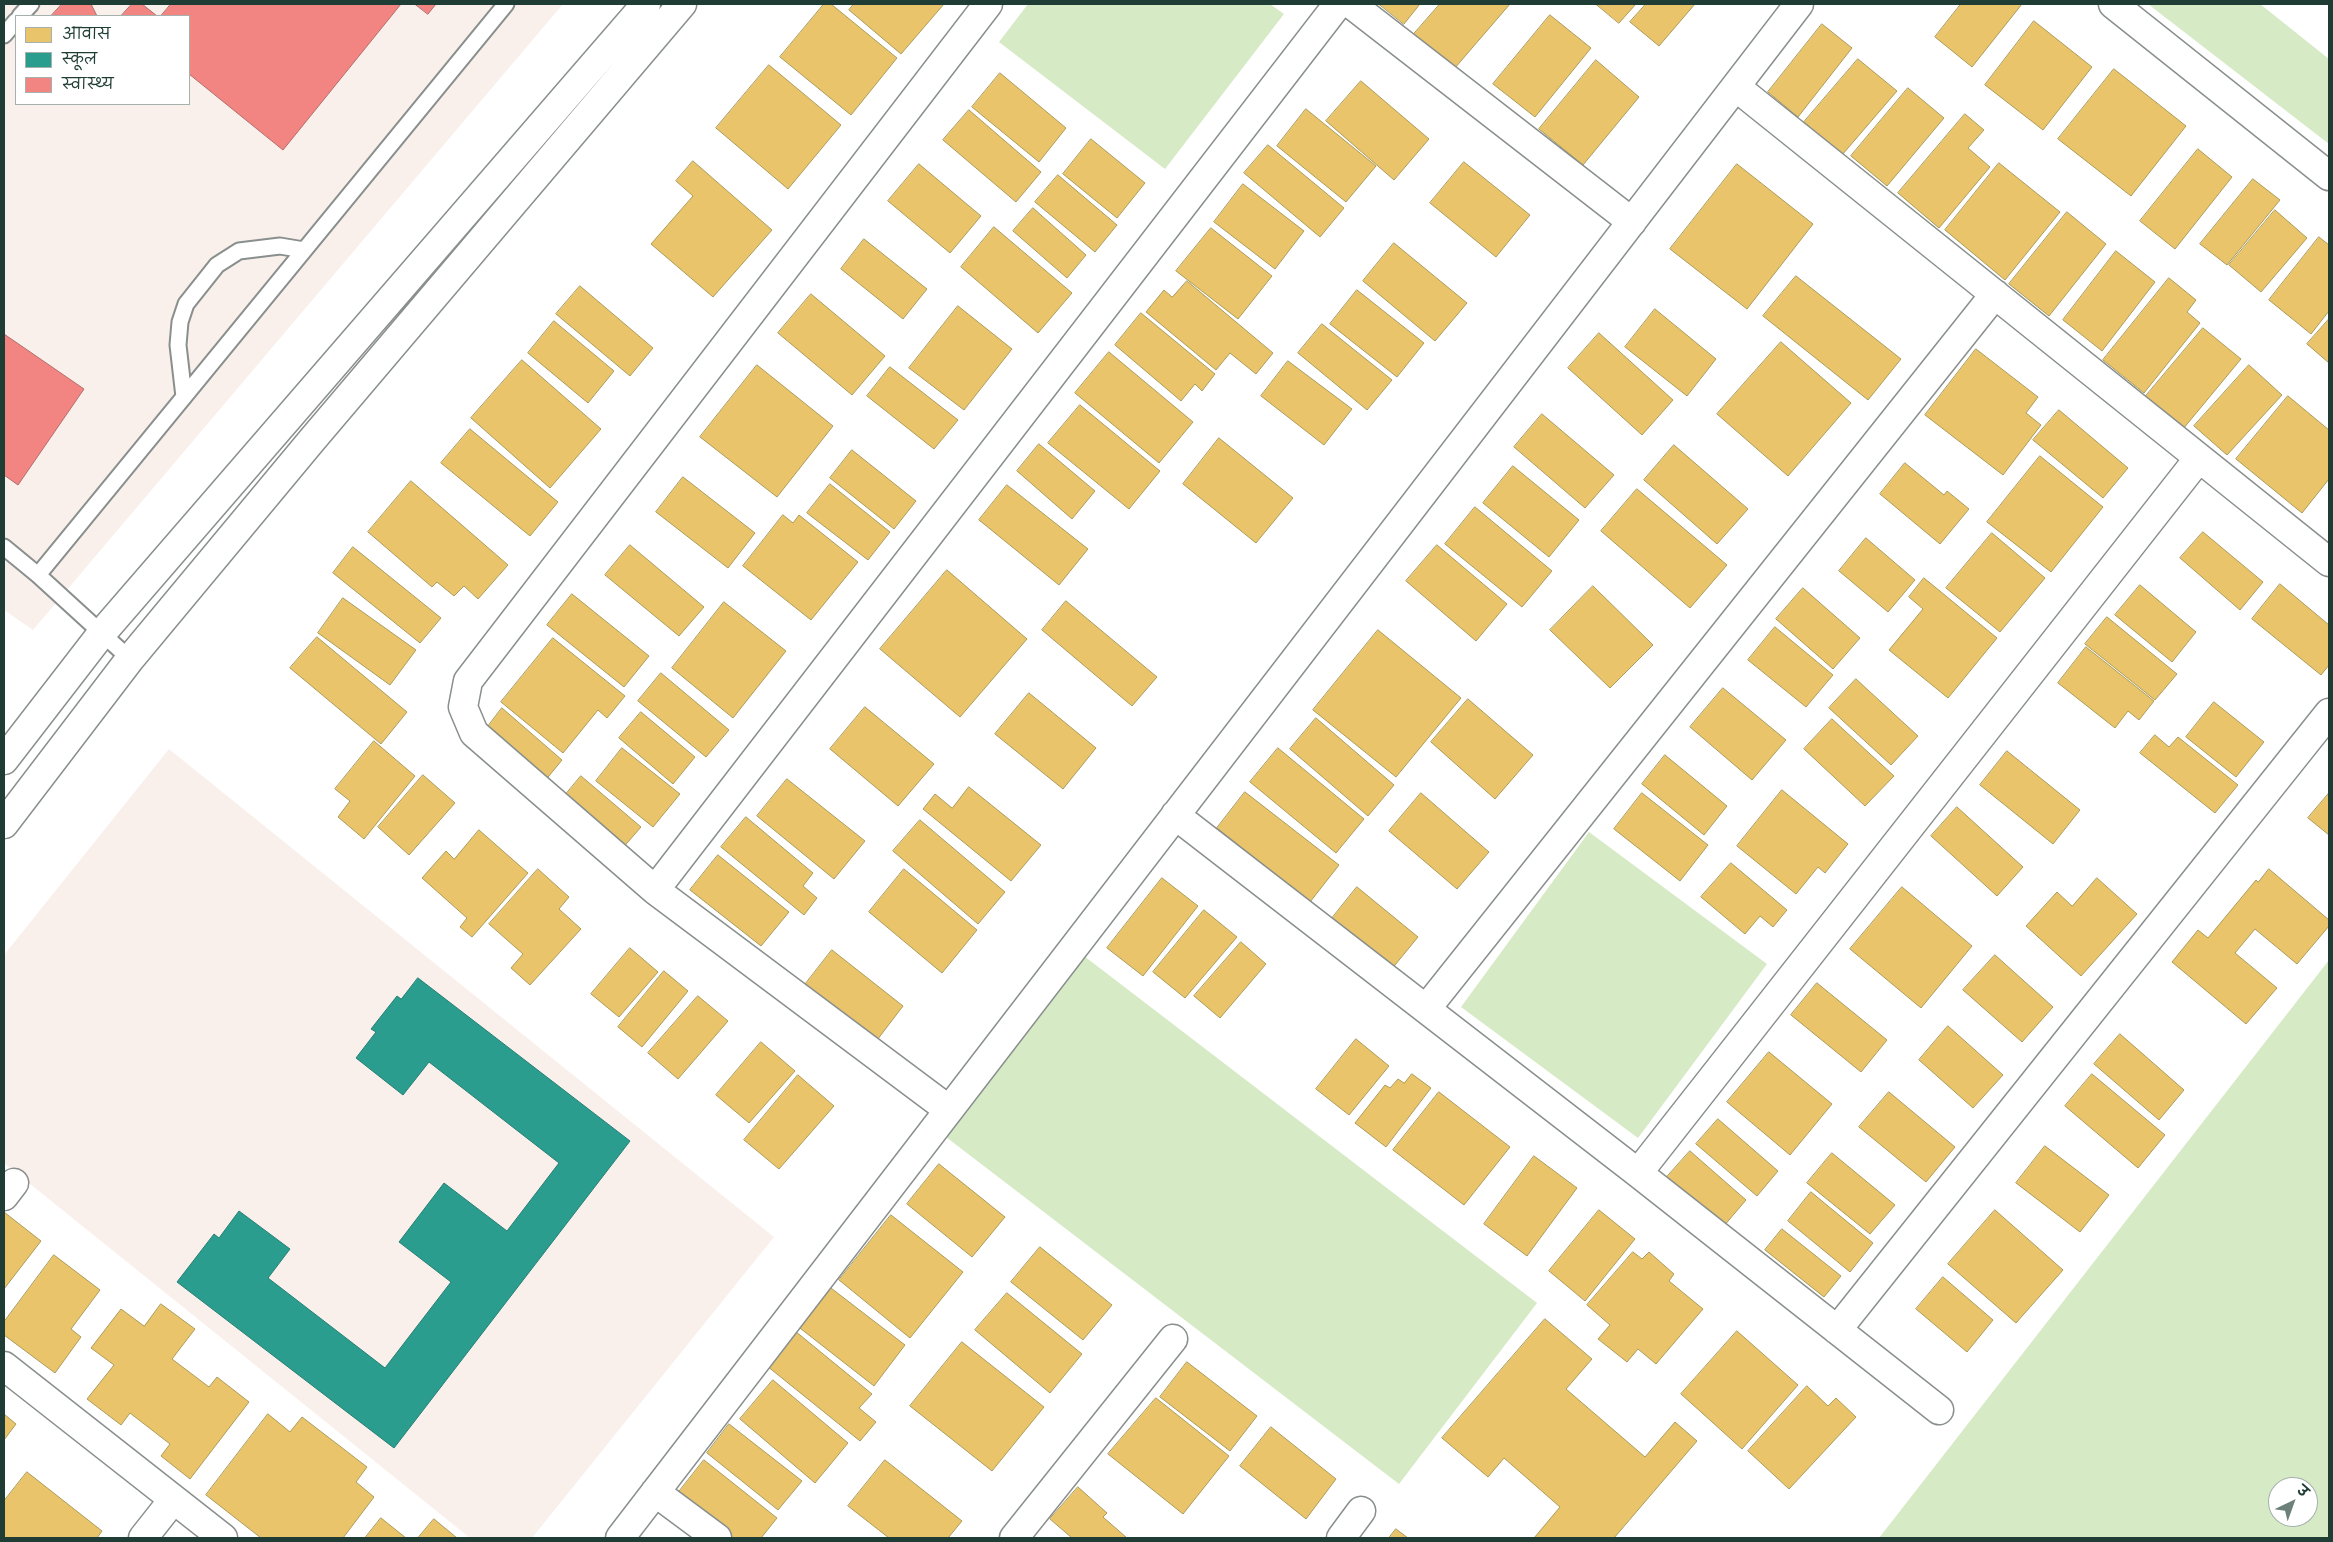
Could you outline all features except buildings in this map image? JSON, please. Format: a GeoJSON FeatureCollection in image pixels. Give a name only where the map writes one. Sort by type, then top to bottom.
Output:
{"type":"FeatureCollection","features":[{"type":"Feature","properties":{"kind":"street"},"geometry":{"type":"LineString","coordinates":[[4,760],[102,633],[646,4]]}},
{"type":"Feature","properties":{"kind":"street"},"geometry":{"type":"LineString","coordinates":[[4,824],[130,659],[312,440],[682,4]]}},
{"type":"Feature","properties":{"kind":"street"},"geometry":{"type":"LineString","coordinates":[[949,1110],[655,890],[474,733],[463,707],[468,681],[988,4]]}},
{"type":"Feature","properties":{"kind":"street"},"geometry":{"type":"LineString","coordinates":[[655,890],[1338,4]]}},
{"type":"Feature","properties":{"kind":"street"},"geometry":{"type":"LineString","coordinates":[[1352,4],[1632,222]]}},
{"type":"Feature","properties":{"kind":"street"},"geometry":{"type":"LineString","coordinates":[[620,1538],[1799,4]]}},
{"type":"Feature","properties":{"kind":"street"},"geometry":{"type":"LineString","coordinates":[[2113,4],[2329,176]]}},
{"type":"Feature","properties":{"kind":"street"},"geometry":{"type":"LineString","coordinates":[[1736,87],[2329,562]]}},
{"type":"Feature","properties":{"kind":"street"},"geometry":{"type":"LineString","coordinates":[[1426,1010],[1995,294]]}},
{"type":"Feature","properties":{"kind":"street"},"geometry":{"type":"LineString","coordinates":[[1638,1173],[2199,458]]}},
{"type":"Feature","properties":{"kind":"street"},"geometry":{"type":"LineString","coordinates":[[1838,1330],[2329,713]]}},
{"type":"Feature","properties":{"kind":"street"},"geometry":{"type":"LineString","coordinates":[[1175,816],[1638,1173],[1939,1410]]}},
{"type":"Feature","properties":{"kind":"street"},"geometry":{"type":"LineString","coordinates":[[1014,1538],[1173,1339]]}},
{"type":"Feature","properties":{"kind":"street"},"geometry":{"type":"LineString","coordinates":[[4,1366],[223,1538]]}},
{"type":"Feature","properties":{"kind":"street"},"geometry":{"type":"LineString","coordinates":[[655,1492],[717,1538]]}},
{"type":"Feature","properties":{"kind":"street"},"geometry":{"type":"LineString","coordinates":[[143,1538],[173,1500]]}},
{"type":"Feature","properties":{"kind":"street"},"geometry":{"type":"LineString","coordinates":[[1341,1538],[1361,1511]]}},
{"type":"Feature","properties":{"kind":"lane"},"geometry":{"type":"LineString","coordinates":[[21,15],[31,4]]}},
{"type":"Feature","properties":{"kind":"lane"},"geometry":{"type":"LineString","coordinates":[[38,575],[506,4]]}},
{"type":"Feature","properties":{"kind":"lane"},"geometry":{"type":"LineString","coordinates":[[4,35],[15,22]]}},
{"type":"Feature","properties":{"kind":"lane"},"geometry":{"type":"LineString","coordinates":[[184,397],[178,345],[180,322],[186,304],[218,265],[239,251],[280,246],[304,250]]}},
{"type":"Feature","properties":{"kind":"lane"},"geometry":{"type":"LineString","coordinates":[[4,547],[38,575],[130,659]]}},
{"type":"Feature","properties":{"kind":"shaded area"},"geometry":{"type":"Polygon","coordinates":[[[4,4],[563,4],[33,630],[4,610],[4,4]]]}},
{"type":"Feature","properties":{"kind":"shaded area"},"geometry":{"type":"Polygon","coordinates":[[[169,749],[774,1237],[532,1538],[470,1538],[4,1163],[4,955],[169,749]]]}},
{"type":"Feature","properties":{"kind":"green space"},"geometry":{"type":"Polygon","coordinates":[[[1028,4],[1270,4],[1284,14],[1165,169],[999,42],[1028,4]]]}},
{"type":"Feature","properties":{"kind":"green space"},"geometry":{"type":"Polygon","coordinates":[[[2148,4],[2260,4],[2329,59],[2329,144],[2148,4]]]}},
{"type":"Feature","properties":{"kind":"green space"},"geometry":{"type":"Polygon","coordinates":[[[1589,832],[1767,964],[1638,1138],[1461,1007],[1589,832]]]}},
{"type":"Feature","properties":{"kind":"green space"},"geometry":{"type":"Polygon","coordinates":[[[1084,956],[1537,1303],[1399,1484],[946,1137],[1084,956]]]}},
{"type":"Feature","properties":{"kind":"green space"},"geometry":{"type":"Polygon","coordinates":[[[2329,960],[2329,1538],[1879,1538],[2329,960]]]}}]}
